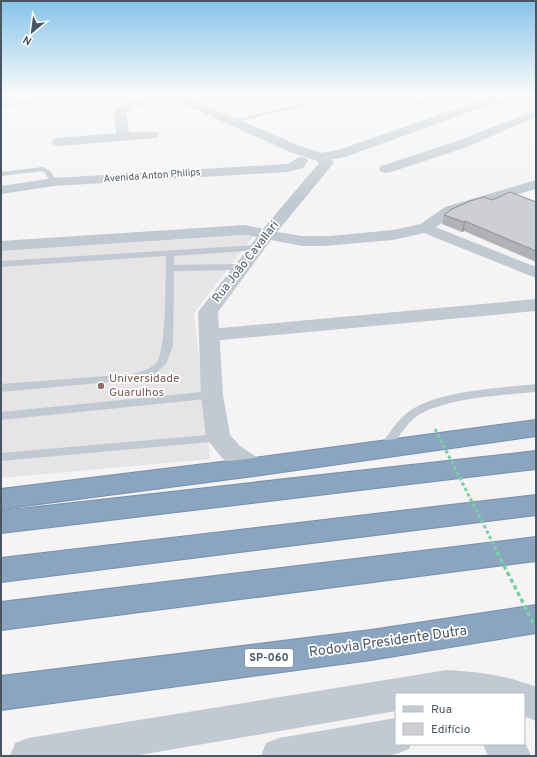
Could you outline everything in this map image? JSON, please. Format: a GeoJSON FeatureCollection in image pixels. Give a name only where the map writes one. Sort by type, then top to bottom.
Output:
{"type":"FeatureCollection","features":[{"type":"Feature","properties":{"kind":"highway"},"geometry":{"type":"LineString","coordinates":[[1,499],[254,467],[536,428]]}},
{"type":"Feature","properties":{"kind":"highway"},"geometry":{"type":"LineString","coordinates":[[1,522],[536,460]]}},
{"type":"Feature","properties":{"kind":"highway"},"geometry":{"type":"LineString","coordinates":[[1,570],[536,505]]}},
{"type":"Feature","properties":{"kind":"highway"},"geometry":{"type":"LineString","coordinates":[[1,616],[536,549]]}},
{"type":"Feature","properties":{"kind":"highway","name":"Rodovia Presidente Dutra"},"geometry":{"type":"LineString","coordinates":[[1,693],[371,645],[536,619]]}},
{"type":"Feature","properties":{"kind":"street"},"geometry":{"type":"LineString","coordinates":[[122,129],[123,136]]}},
{"type":"Feature","properties":{"kind":"street"},"geometry":{"type":"LineString","coordinates":[[247,129],[298,155],[323,160],[412,129]]}},
{"type":"Feature","properties":{"kind":"street"},"geometry":{"type":"LineString","coordinates":[[386,169],[459,145],[494,129]]}},
{"type":"Feature","properties":{"kind":"street"},"geometry":{"type":"LineString","coordinates":[[58,142],[123,136],[154,135]]}},
{"type":"Feature","properties":{"kind":"street","name":"Avenida Anton Philips"},"geometry":{"type":"LineString","coordinates":[[1,190],[54,182],[287,168],[298,164],[298,155]]}},
{"type":"Feature","properties":{"kind":"street","name":"Rua João Cavallari"},"geometry":{"type":"LineString","coordinates":[[218,438],[212,395],[208,316],[210,309],[312,177],[323,160]]}},
{"type":"Feature","properties":{"kind":"street"},"geometry":{"type":"LineString","coordinates":[[287,168],[306,170],[312,177]]}},
{"type":"Feature","properties":{"kind":"street"},"geometry":{"type":"LineString","coordinates":[[1,246],[245,230],[265,237],[301,241],[338,241],[394,236],[426,228],[450,210],[536,184]]}},
{"type":"Feature","properties":{"kind":"street"},"geometry":{"type":"LineString","coordinates":[[426,228],[536,273]]}},
{"type":"Feature","properties":{"kind":"street"},"geometry":{"type":"LineString","coordinates":[[210,334],[536,305]]}},
{"type":"Feature","properties":{"kind":"street"},"geometry":{"type":"LineString","coordinates":[[218,438],[231,452],[254,467]]}},
{"type":"Feature","properties":{"kind":"street"},"geometry":{"type":"LineString","coordinates":[[403,693],[447,686],[482,688],[506,693]]}},
{"type":"Feature","properties":{"kind":"street"},"geometry":{"type":"LineString","coordinates":[[28,756],[395,694]]}},
{"type":"Feature","properties":{"kind":"street"},"geometry":{"type":"LineString","coordinates":[[525,699],[536,704]]}},
{"type":"Feature","properties":{"kind":"street"},"geometry":{"type":"LineString","coordinates":[[279,756],[395,736]]}},
{"type":"Feature","properties":{"kind":"street"},"geometry":{"type":"LineString","coordinates":[[502,745],[508,749],[513,756]]}},
{"type":"Feature","properties":{"kind":"lane"},"geometry":{"type":"LineString","coordinates":[[1,174],[42,169],[48,172],[54,182]]}},
{"type":"Feature","properties":{"kind":"lane"},"geometry":{"type":"LineString","coordinates":[[1,264],[170,254],[265,237]]}},
{"type":"Feature","properties":{"kind":"lane"},"geometry":{"type":"LineString","coordinates":[[1,388],[132,377],[151,372],[161,364],[168,346],[170,254]]}},
{"type":"Feature","properties":{"kind":"lane"},"geometry":{"type":"LineString","coordinates":[[170,268],[242,267]]}},
{"type":"Feature","properties":{"kind":"lane"},"geometry":{"type":"LineString","coordinates":[[385,449],[391,438],[403,423],[418,410],[430,404],[446,399],[536,388]]}},
{"type":"Feature","properties":{"kind":"lane"},"geometry":{"type":"LineString","coordinates":[[1,416],[212,395]]}},
{"type":"Feature","properties":{"kind":"lane"},"geometry":{"type":"LineString","coordinates":[[1,457],[218,438]]}},
{"type":"Feature","properties":{"kind":"path"},"geometry":{"type":"LineString","coordinates":[[435,428],[536,628]]}},
{"type":"Feature","properties":{"kind":"shaded area","name":"Universidade Guarulhos"},"geometry":{"type":"Polygon","coordinates":[[[254,235],[194,313],[210,459],[1,478],[1,251],[254,235]]]}},
{"type":"Feature","properties":{"kind":"building"},"geometry":{"type":"Polygon","coordinates":[[[510,192],[536,202],[536,251],[465,221],[464,222],[444,215],[452,209],[470,201],[484,197],[492,200],[510,192]]]}},
{"type":"Feature","properties":{"kind":"place","name":"Universidade Guarulhos"},"geometry":{"type":"Point","coordinates":[101,386]}}]}
